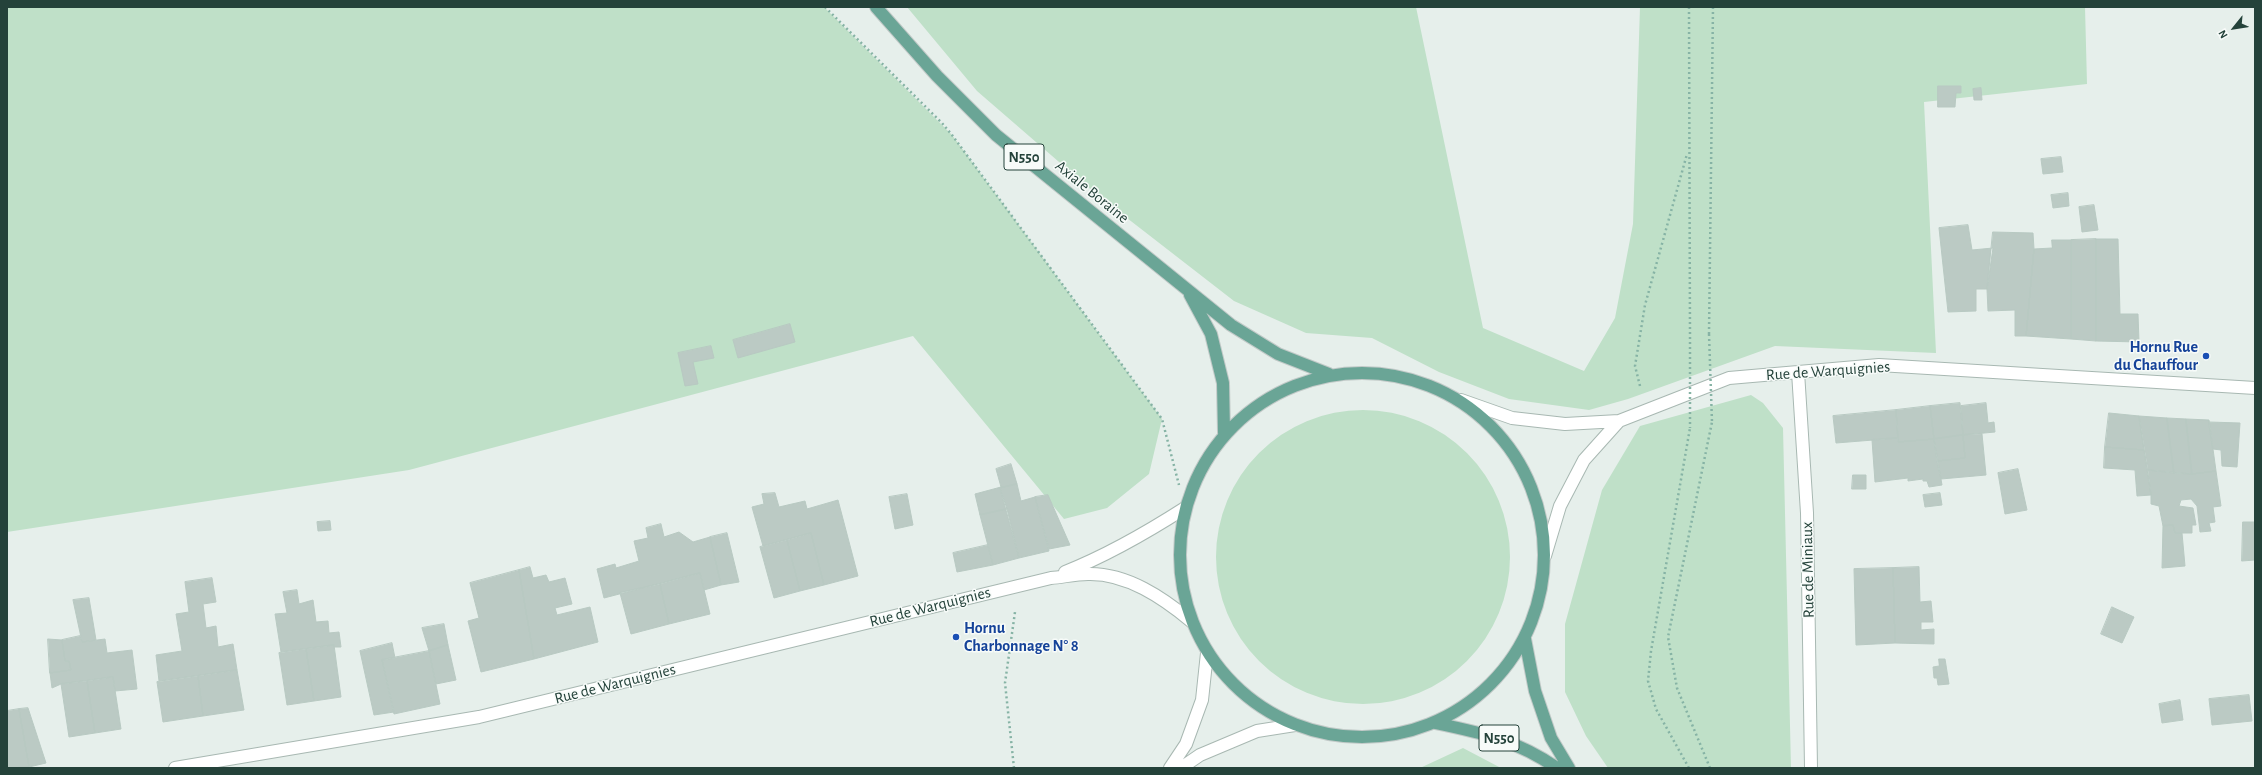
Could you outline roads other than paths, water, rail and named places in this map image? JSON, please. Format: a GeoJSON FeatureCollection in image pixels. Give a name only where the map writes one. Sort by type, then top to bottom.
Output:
{"type":"FeatureCollection","features":[{"type":"Feature","properties":{"kind":"main road","name":"Axiale Boraine"},"geometry":{"type":"LineString","coordinates":[[876,7],[937,76],[996,135],[1188,290],[1211,334],[1223,383],[1224,433]]}},
{"type":"Feature","properties":{"kind":"main road"},"geometry":{"type":"LineString","coordinates":[[1188,290],[1230,325],[1278,354],[1329,374]]}},
{"type":"Feature","properties":{"kind":"main road"},"geometry":{"type":"LineString","coordinates":[[1377,372],[1420,381],[1461,400],[1506,442],[1536,496],[1546,556],[1540,599],[1525,639],[1509,666],[1487,689],[1462,708],[1435,723],[1401,734],[1365,738],[1330,735],[1295,725],[1245,696],[1207,653],[1191,621],[1179,565],[1185,508],[1200,468],[1224,433],[1254,406],[1290,386],[1329,374],[1377,372]]}},
{"type":"Feature","properties":{"kind":"main road"},"geometry":{"type":"LineString","coordinates":[[1525,639],[1535,691],[1551,738],[1569,768]]}},
{"type":"Feature","properties":{"kind":"main road","name":"N550"},"geometry":{"type":"LineString","coordinates":[[1435,723],[1487,733],[1534,753],[1557,768]]}},
{"type":"Feature","properties":{"kind":"street","name":"Rue de Warquignies"},"geometry":{"type":"LineString","coordinates":[[1461,400],[1519,418],[1565,424],[1619,421],[1729,378],[1879,365],[2255,388]]}},
{"type":"Feature","properties":{"kind":"street","name":"Rue de Miniaux"},"geometry":{"type":"LineString","coordinates":[[1798,372],[1807,513],[1811,768]]}},
{"type":"Feature","properties":{"kind":"street"},"geometry":{"type":"LineString","coordinates":[[1546,556],[1560,506],[1584,460],[1619,421]]}},
{"type":"Feature","properties":{"kind":"street"},"geometry":{"type":"LineString","coordinates":[[1051,578],[1098,559],[1142,536],[1185,508]]}},
{"type":"Feature","properties":{"kind":"street"},"geometry":{"type":"LineString","coordinates":[[1051,578],[1089,574],[1126,580],[1161,597],[1191,621]]}},
{"type":"Feature","properties":{"kind":"street","name":"Rue de Warquignies"},"geometry":{"type":"LineString","coordinates":[[175,768],[479,717],[1051,578]]}},
{"type":"Feature","properties":{"kind":"street"},"geometry":{"type":"LineString","coordinates":[[1170,768],[1186,744],[1202,700],[1207,653]]}},
{"type":"Feature","properties":{"kind":"street"},"geometry":{"type":"LineString","coordinates":[[1181,768],[1200,755],[1257,731],[1295,725]]}},
{"type":"Feature","properties":{"kind":"place","name":"Hornu Rue du Chauffour"},"geometry":{"type":"Point","coordinates":[2206,356]}},
{"type":"Feature","properties":{"kind":"place","name":"Hornu Charbonnage N° 8"},"geometry":{"type":"Point","coordinates":[956,637]}}]}
